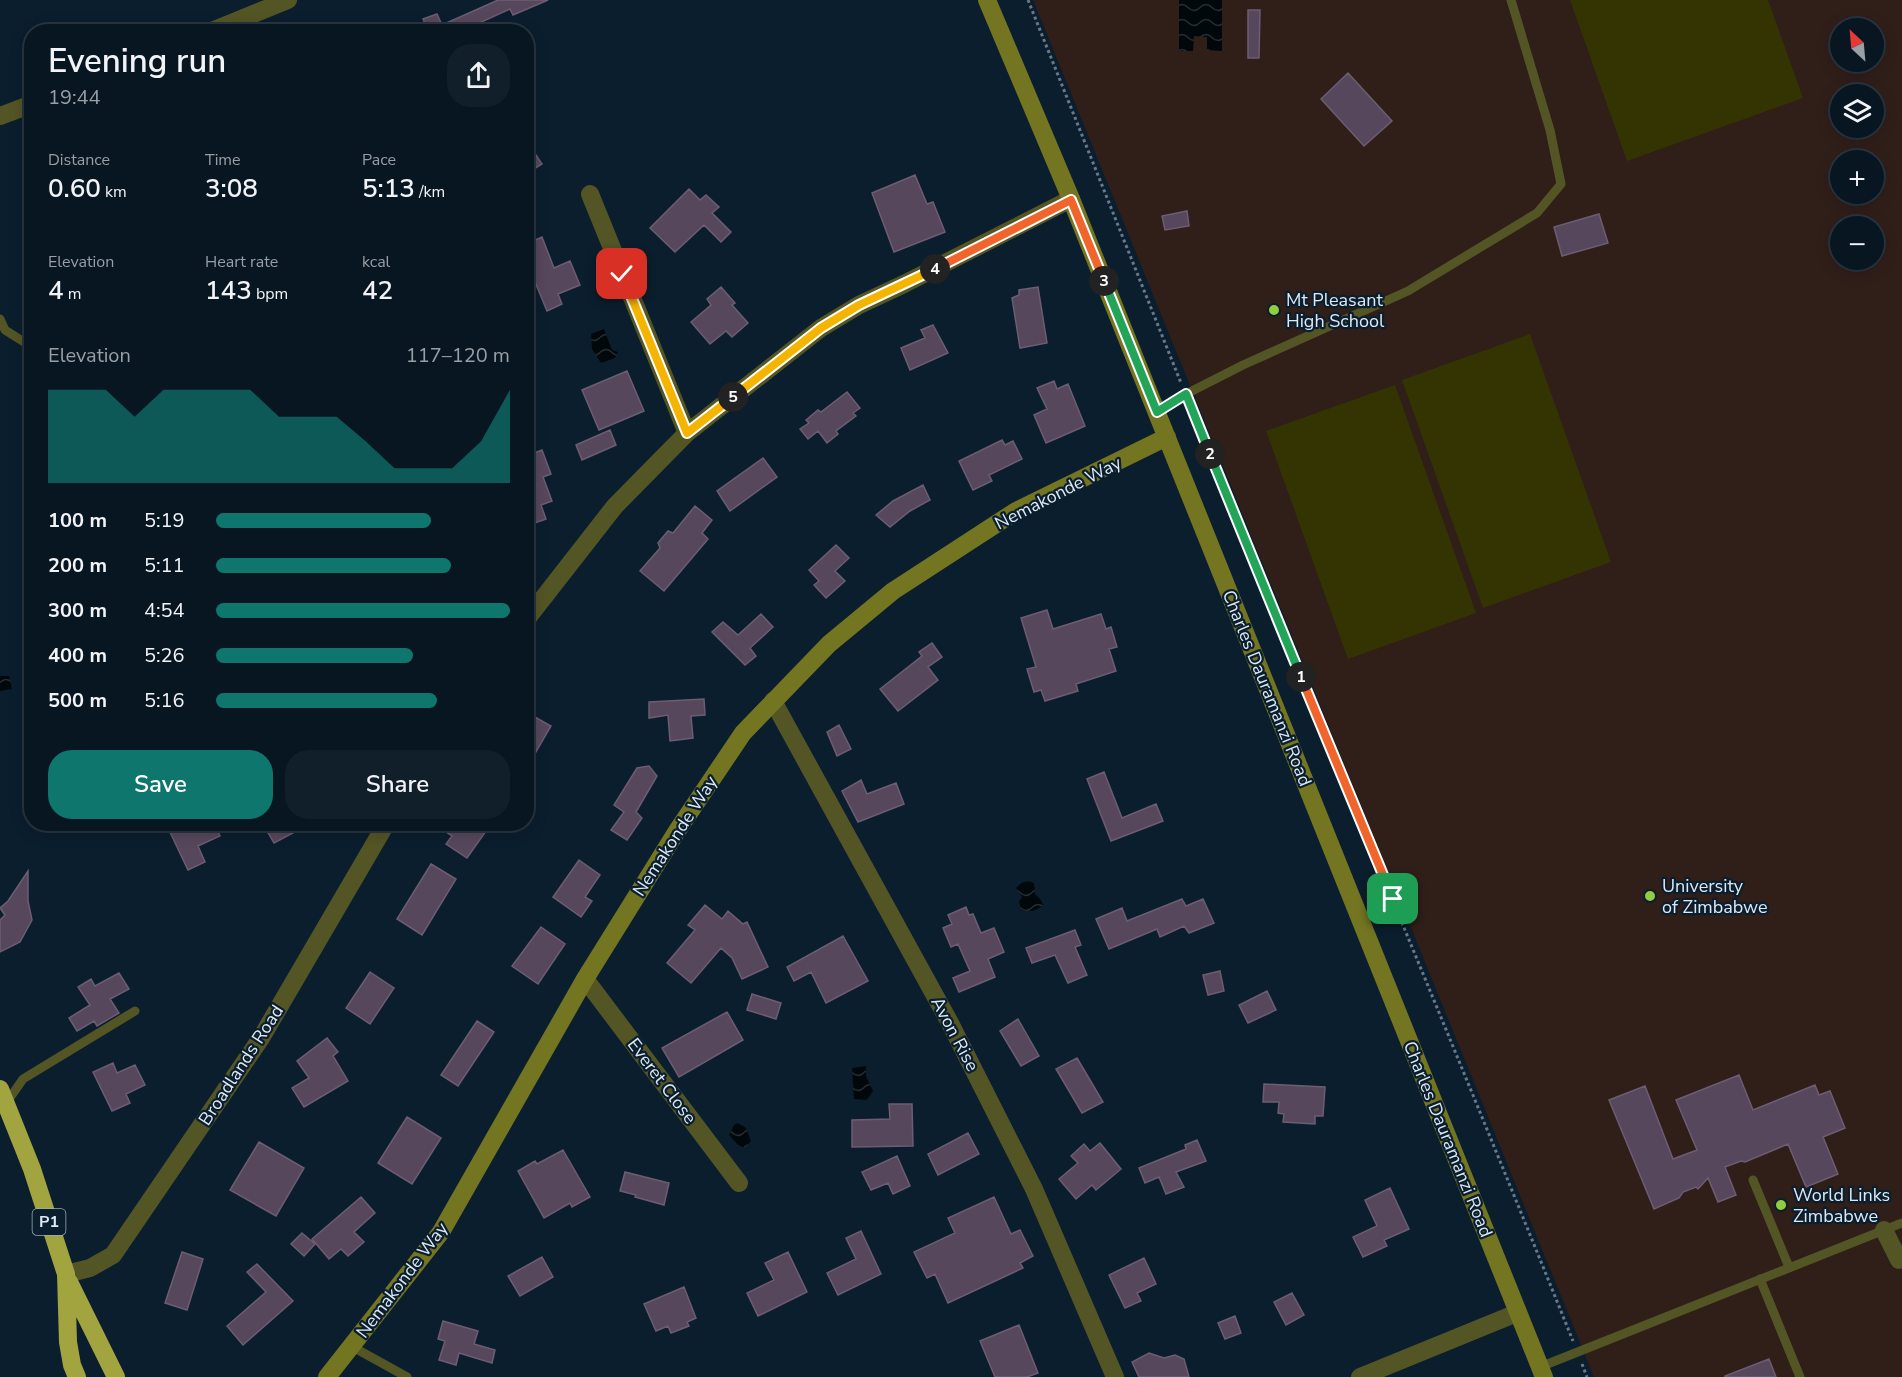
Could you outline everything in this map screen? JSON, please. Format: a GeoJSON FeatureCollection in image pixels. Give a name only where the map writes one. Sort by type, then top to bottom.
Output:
{"type":"FeatureCollection","features":[{"type":"Feature","properties":{"kind":"highway","name":"P1"},"geometry":{"type":"LineString","coordinates":[[2,1099],[32,1169],[66,1274],[116,1377]]}},
{"type":"Feature","properties":{"kind":"highway","name":"P1"},"geometry":{"type":"LineString","coordinates":[[66,1274],[74,1373]]}},
{"type":"Feature","properties":{"kind":"street"},"geometry":{"type":"LineString","coordinates":[[229,24],[288,0]]}},
{"type":"Feature","properties":{"kind":"street","name":"Charles Dauramanzi Road"},"geometry":{"type":"LineString","coordinates":[[987,0],[1157,412],[1542,1372]]}},
{"type":"Feature","properties":{"kind":"street"},"geometry":{"type":"LineString","coordinates":[[0,116],[24,107]]}},
{"type":"Feature","properties":{"kind":"street"},"geometry":{"type":"LineString","coordinates":[[590,194],[687,433]]}},
{"type":"Feature","properties":{"kind":"street"},"geometry":{"type":"LineString","coordinates":[[534,610],[615,506],[687,433],[821,328],[849,310],[1071,200]]}},
{"type":"Feature","properties":{"kind":"street","name":"Nemakonde Way"},"geometry":{"type":"LineString","coordinates":[[327,1377],[441,1233],[585,979],[676,831],[743,733],[829,644],[893,591],[1016,511],[1167,437]]}},
{"type":"Feature","properties":{"kind":"street","name":"Avon Rise"},"geometry":{"type":"LineString","coordinates":[[773,701],[950,1023],[1034,1189],[1115,1377]]}},
{"type":"Feature","properties":{"kind":"street","name":"Broadlands Road"},"geometry":{"type":"LineString","coordinates":[[66,1274],[90,1268],[114,1255],[261,1038],[382,831]]}},
{"type":"Feature","properties":{"kind":"street","name":"Everet Close"},"geometry":{"type":"LineString","coordinates":[[585,979],[739,1183]]}},
{"type":"Feature","properties":{"kind":"street"},"geometry":{"type":"LineString","coordinates":[[1884,1230],[1899,1260],[1902,1259]]}},
{"type":"Feature","properties":{"kind":"street"},"geometry":{"type":"LineString","coordinates":[[1360,1377],[1517,1313]]}},
{"type":"Feature","properties":{"kind":"lane"},"geometry":{"type":"LineString","coordinates":[[1157,412],[1186,394],[1243,366],[1408,291],[1537,213],[1561,184],[1550,130],[1511,0]]}},
{"type":"Feature","properties":{"kind":"lane"},"geometry":{"type":"LineString","coordinates":[[0,319],[5,330],[24,342]]}},
{"type":"Feature","properties":{"kind":"lane"},"geometry":{"type":"LineString","coordinates":[[2,1099],[23,1079],[135,1011]]}},
{"type":"Feature","properties":{"kind":"lane"},"geometry":{"type":"LineString","coordinates":[[1753,1179],[1789,1267]]}},
{"type":"Feature","properties":{"kind":"lane"},"geometry":{"type":"LineString","coordinates":[[1542,1372],[1577,1352],[1902,1223]]}},
{"type":"Feature","properties":{"kind":"lane"},"geometry":{"type":"LineString","coordinates":[[1760,1279],[1800,1377]]}},
{"type":"Feature","properties":{"kind":"lane"},"geometry":{"type":"LineString","coordinates":[[351,1346],[407,1377]]}},
{"type":"Feature","properties":{"kind":"path"},"geometry":{"type":"LineString","coordinates":[[1028,0],[1313,707],[1452,1041],[1587,1377]]}},
{"type":"Feature","properties":{"kind":"shaded area","name":"University of Zimbabwe"},"geometry":{"type":"Polygon","coordinates":[[[1033,0],[1902,0],[1902,1377],[1594,1377],[1033,0]]]}},
{"type":"Feature","properties":{"kind":"shaded area"},"geometry":{"type":"Polygon","coordinates":[[[1570,0],[1768,0],[1803,98],[1627,161],[1570,0]]]}},
{"type":"Feature","properties":{"kind":"shaded area"},"geometry":{"type":"Polygon","coordinates":[[[1530,334],[1611,562],[1483,608],[1402,380],[1530,334]]]}},
{"type":"Feature","properties":{"kind":"shaded area"},"geometry":{"type":"Polygon","coordinates":[[[1395,385],[1476,613],[1348,659],[1266,431],[1395,385]]]}},
{"type":"Feature","properties":{"kind":"water"},"geometry":{"type":"Polygon","coordinates":[[[1179,0],[1222,0],[1222,51],[1207,50],[1207,37],[1194,36],[1193,51],[1179,51],[1179,0]]]}},
{"type":"Feature","properties":{"kind":"water"},"geometry":{"type":"Polygon","coordinates":[[[604,329],[612,350],[618,352],[615,358],[601,363],[592,349],[591,334],[604,329]]]}},
{"type":"Feature","properties":{"kind":"water"},"geometry":{"type":"Polygon","coordinates":[[[0,676],[9,676],[12,689],[0,691],[0,676]]]}},
{"type":"Feature","properties":{"kind":"water"},"geometry":{"type":"Polygon","coordinates":[[[1028,881],[1034,883],[1035,894],[1043,905],[1030,911],[1021,910],[1019,901],[1022,897],[1016,888],[1028,881]]]}},
{"type":"Feature","properties":{"kind":"water"},"geometry":{"type":"Polygon","coordinates":[[[866,1066],[866,1076],[873,1091],[867,1100],[854,1099],[852,1068],[866,1066]]]}},
{"type":"Feature","properties":{"kind":"water"},"geometry":{"type":"Polygon","coordinates":[[[738,1123],[746,1128],[751,1141],[745,1148],[738,1145],[729,1135],[734,1125],[738,1123]]]}},
{"type":"Feature","properties":{"kind":"building"},"geometry":{"type":"Polygon","coordinates":[[[498,0],[548,0],[513,15],[510,9],[477,24],[444,24],[498,0]]]}},
{"type":"Feature","properties":{"kind":"building"},"geometry":{"type":"Polygon","coordinates":[[[1248,10],[1260,10],[1259,58],[1248,58],[1248,10]]]}},
{"type":"Feature","properties":{"kind":"building"},"geometry":{"type":"Polygon","coordinates":[[[437,14],[442,24],[425,24],[423,19],[437,14]]]}},
{"type":"Feature","properties":{"kind":"building"},"geometry":{"type":"Polygon","coordinates":[[[1348,73],[1392,121],[1364,146],[1321,99],[1348,73]]]}},
{"type":"Feature","properties":{"kind":"building"},"geometry":{"type":"Polygon","coordinates":[[[534,152],[542,164],[534,169],[534,152]]]}},
{"type":"Feature","properties":{"kind":"building"},"geometry":{"type":"Polygon","coordinates":[[[915,175],[927,204],[933,202],[945,232],[894,252],[872,193],[915,175]]]}},
{"type":"Feature","properties":{"kind":"building"},"geometry":{"type":"Polygon","coordinates":[[[689,189],[700,200],[706,195],[719,207],[712,213],[731,232],[721,242],[704,225],[675,252],[650,228],[689,189]]]}},
{"type":"Feature","properties":{"kind":"building"},"geometry":{"type":"Polygon","coordinates":[[[1187,211],[1189,226],[1165,230],[1162,216],[1187,211]]]}},
{"type":"Feature","properties":{"kind":"building"},"geometry":{"type":"Polygon","coordinates":[[[1599,214],[1608,243],[1562,256],[1554,227],[1599,214]]]}},
{"type":"Feature","properties":{"kind":"building"},"geometry":{"type":"Polygon","coordinates":[[[542,237],[554,268],[570,261],[580,285],[558,294],[562,304],[547,311],[534,279],[534,240],[542,237]]]}},
{"type":"Feature","properties":{"kind":"building"},"geometry":{"type":"Polygon","coordinates":[[[721,287],[735,303],[732,305],[748,323],[732,337],[726,331],[710,344],[691,322],[711,305],[707,299],[721,287]]]}},
{"type":"Feature","properties":{"kind":"building"},"geometry":{"type":"Polygon","coordinates":[[[1038,287],[1047,343],[1020,348],[1012,298],[1019,295],[1019,290],[1038,287]]]}},
{"type":"Feature","properties":{"kind":"building"},"geometry":{"type":"Polygon","coordinates":[[[933,325],[948,353],[910,370],[901,348],[925,338],[921,330],[933,325]]]}},
{"type":"Feature","properties":{"kind":"building"},"geometry":{"type":"Polygon","coordinates":[[[627,371],[644,411],[599,430],[582,390],[627,371]]]}},
{"type":"Feature","properties":{"kind":"building"},"geometry":{"type":"Polygon","coordinates":[[[1054,381],[1057,389],[1068,384],[1085,426],[1046,443],[1034,415],[1047,409],[1037,388],[1054,381]]]}},
{"type":"Feature","properties":{"kind":"building"},"geometry":{"type":"Polygon","coordinates":[[[847,392],[860,408],[853,413],[856,416],[836,431],[838,434],[827,443],[818,431],[808,439],[800,429],[809,423],[806,420],[818,410],[821,412],[847,392]]]}},
{"type":"Feature","properties":{"kind":"building"},"geometry":{"type":"Polygon","coordinates":[[[610,430],[616,445],[582,460],[576,445],[610,430]]]}},
{"type":"Feature","properties":{"kind":"building"},"geometry":{"type":"Polygon","coordinates":[[[1002,440],[1005,445],[1013,441],[1022,459],[989,475],[992,481],[973,490],[959,461],[1002,440]]]}},
{"type":"Feature","properties":{"kind":"building"},"geometry":{"type":"Polygon","coordinates":[[[542,450],[551,474],[543,477],[552,501],[541,505],[546,519],[534,523],[534,453],[542,450]]]}},
{"type":"Feature","properties":{"kind":"building"},"geometry":{"type":"Polygon","coordinates":[[[763,458],[777,477],[730,511],[717,491],[763,458]]]}},
{"type":"Feature","properties":{"kind":"building"},"geometry":{"type":"Polygon","coordinates":[[[923,485],[930,500],[910,511],[890,527],[876,515],[893,501],[923,485]]]}},
{"type":"Feature","properties":{"kind":"building"},"geometry":{"type":"Polygon","coordinates":[[[695,506],[712,520],[702,533],[708,539],[664,591],[640,571],[660,548],[658,543],[668,531],[673,533],[695,506]]]}},
{"type":"Feature","properties":{"kind":"building"},"geometry":{"type":"Polygon","coordinates":[[[836,545],[849,558],[835,571],[845,581],[826,598],[814,585],[819,581],[809,570],[836,545]]]}},
{"type":"Feature","properties":{"kind":"building"},"geometry":{"type":"Polygon","coordinates":[[[1047,610],[1053,629],[1101,614],[1106,629],[1111,627],[1117,647],[1109,649],[1116,671],[1076,684],[1078,691],[1045,701],[1041,690],[1034,692],[1027,669],[1036,667],[1021,618],[1047,610]]]}},
{"type":"Feature","properties":{"kind":"building"},"geometry":{"type":"Polygon","coordinates":[[[761,614],[773,627],[750,648],[756,656],[745,665],[712,632],[723,622],[738,635],[761,614]]]}},
{"type":"Feature","properties":{"kind":"building"},"geometry":{"type":"Polygon","coordinates":[[[932,643],[942,657],[928,667],[938,680],[898,711],[880,689],[922,656],[919,652],[932,643]]]}},
{"type":"Feature","properties":{"kind":"building"},"geometry":{"type":"Polygon","coordinates":[[[704,699],[705,715],[691,716],[693,738],[670,741],[668,715],[649,718],[649,702],[704,699]]]}},
{"type":"Feature","properties":{"kind":"building"},"geometry":{"type":"Polygon","coordinates":[[[534,716],[551,726],[534,755],[534,716]]]}},
{"type":"Feature","properties":{"kind":"building"},"geometry":{"type":"Polygon","coordinates":[[[839,725],[851,749],[837,756],[827,732],[839,725]]]}},
{"type":"Feature","properties":{"kind":"building"},"geometry":{"type":"Polygon","coordinates":[[[649,766],[657,776],[636,812],[642,818],[627,840],[611,830],[624,812],[614,805],[637,768],[649,766]]]}},
{"type":"Feature","properties":{"kind":"building"},"geometry":{"type":"Polygon","coordinates":[[[1104,772],[1122,818],[1156,804],[1163,821],[1111,841],[1087,779],[1104,772]]]}},
{"type":"Feature","properties":{"kind":"building"},"geometry":{"type":"Polygon","coordinates":[[[861,780],[867,794],[896,783],[904,804],[858,822],[842,791],[861,780]]]}},
{"type":"Feature","properties":{"kind":"building"},"geometry":{"type":"Polygon","coordinates":[[[169,831],[218,831],[220,836],[198,846],[205,862],[188,870],[169,831]]]}},
{"type":"Feature","properties":{"kind":"building"},"geometry":{"type":"Polygon","coordinates":[[[267,831],[292,831],[293,833],[274,843],[267,831]]]}},
{"type":"Feature","properties":{"kind":"building"},"geometry":{"type":"Polygon","coordinates":[[[486,831],[467,858],[446,844],[452,836],[446,832],[486,831]]]}},
{"type":"Feature","properties":{"kind":"building"},"geometry":{"type":"Polygon","coordinates":[[[579,860],[600,875],[585,897],[592,901],[581,917],[553,897],[579,860]]]}},
{"type":"Feature","properties":{"kind":"building"},"geometry":{"type":"Polygon","coordinates":[[[431,864],[456,879],[422,935],[397,919],[431,864]]]}},
{"type":"Feature","properties":{"kind":"building"},"geometry":{"type":"Polygon","coordinates":[[[28,871],[28,901],[32,920],[20,942],[0,952],[0,920],[5,915],[0,908],[8,901],[28,871]]]}},
{"type":"Feature","properties":{"kind":"building"},"geometry":{"type":"Polygon","coordinates":[[[1182,899],[1186,906],[1203,899],[1214,923],[1189,933],[1184,926],[1160,937],[1157,929],[1109,949],[1096,919],[1122,908],[1127,921],[1182,899]]]}},
{"type":"Feature","properties":{"kind":"building"},"geometry":{"type":"Polygon","coordinates":[[[705,905],[722,919],[728,911],[743,924],[747,922],[768,967],[742,979],[732,958],[721,948],[691,983],[667,963],[695,930],[688,925],[705,905]]]}},
{"type":"Feature","properties":{"kind":"building"},"geometry":{"type":"Polygon","coordinates":[[[966,907],[969,915],[973,914],[981,933],[994,928],[1004,952],[988,959],[995,977],[959,992],[953,978],[970,971],[958,944],[951,947],[943,928],[952,924],[948,915],[966,907]]]}},
{"type":"Feature","properties":{"kind":"building"},"geometry":{"type":"Polygon","coordinates":[[[541,927],[565,944],[538,984],[512,966],[541,927]]]}},
{"type":"Feature","properties":{"kind":"building"},"geometry":{"type":"Polygon","coordinates":[[[1075,930],[1081,945],[1075,947],[1087,975],[1068,983],[1055,955],[1032,963],[1026,948],[1075,930]]]}},
{"type":"Feature","properties":{"kind":"building"},"geometry":{"type":"Polygon","coordinates":[[[843,936],[868,981],[826,1003],[811,972],[794,981],[787,967],[843,936]]]}},
{"type":"Feature","properties":{"kind":"building"},"geometry":{"type":"Polygon","coordinates":[[[1220,971],[1224,991],[1208,995],[1203,975],[1220,971]]]}},
{"type":"Feature","properties":{"kind":"building"},"geometry":{"type":"Polygon","coordinates":[[[370,972],[394,988],[370,1024],[346,1008],[370,972]]]}},
{"type":"Feature","properties":{"kind":"building"},"geometry":{"type":"Polygon","coordinates":[[[119,973],[129,989],[110,999],[119,1013],[97,1026],[94,1021],[77,1031],[69,1018],[90,1005],[78,987],[91,979],[95,986],[119,973]]]}},
{"type":"Feature","properties":{"kind":"building"},"geometry":{"type":"Polygon","coordinates":[[[1267,991],[1276,1010],[1248,1023],[1239,1005],[1267,991]]]}},
{"type":"Feature","properties":{"kind":"building"},"geometry":{"type":"Polygon","coordinates":[[[752,994],[781,1003],[776,1019],[747,1010],[752,994]]]}},
{"type":"Feature","properties":{"kind":"building"},"geometry":{"type":"Polygon","coordinates":[[[727,1012],[743,1040],[679,1077],[662,1048],[727,1012]]]}},
{"type":"Feature","properties":{"kind":"building"},"geometry":{"type":"Polygon","coordinates":[[[1018,1019],[1039,1056],[1021,1066],[1000,1031],[1018,1019]]]}},
{"type":"Feature","properties":{"kind":"building"},"geometry":{"type":"Polygon","coordinates":[[[477,1021],[494,1032],[458,1086],[441,1075],[477,1021]]]}},
{"type":"Feature","properties":{"kind":"building"},"geometry":{"type":"Polygon","coordinates":[[[327,1038],[338,1052],[333,1056],[348,1081],[304,1107],[292,1088],[309,1078],[297,1061],[327,1038]]]}},
{"type":"Feature","properties":{"kind":"building"},"geometry":{"type":"Polygon","coordinates":[[[1077,1058],[1103,1102],[1082,1113],[1056,1069],[1077,1058]]]}},
{"type":"Feature","properties":{"kind":"building"},"geometry":{"type":"Polygon","coordinates":[[[113,1063],[117,1073],[135,1065],[145,1085],[126,1094],[130,1103],[112,1111],[93,1072],[113,1063]]]}},
{"type":"Feature","properties":{"kind":"building"},"geometry":{"type":"Polygon","coordinates":[[[1739,1075],[1753,1110],[1815,1085],[1819,1095],[1830,1091],[1845,1128],[1823,1137],[1838,1174],[1806,1187],[1788,1144],[1745,1162],[1741,1161],[1725,1167],[1736,1195],[1718,1202],[1708,1178],[1698,1189],[1696,1187],[1683,1192],[1679,1198],[1654,1209],[1609,1100],[1645,1086],[1673,1159],[1697,1150],[1676,1100],[1739,1075]]]}},
{"type":"Feature","properties":{"kind":"building"},"geometry":{"type":"Polygon","coordinates":[[[1264,1084],[1325,1087],[1323,1116],[1315,1116],[1315,1124],[1283,1122],[1284,1114],[1278,1113],[1279,1102],[1263,1102],[1264,1084]]]}},
{"type":"Feature","properties":{"kind":"building"},"geometry":{"type":"Polygon","coordinates":[[[889,1104],[912,1104],[913,1146],[852,1147],[852,1120],[890,1119],[889,1104]]]}},
{"type":"Feature","properties":{"kind":"building"},"geometry":{"type":"Polygon","coordinates":[[[407,1117],[441,1138],[412,1184],[378,1163],[407,1117]]]}},
{"type":"Feature","properties":{"kind":"building"},"geometry":{"type":"Polygon","coordinates":[[[968,1133],[979,1154],[938,1175],[928,1154],[968,1133]]]}},
{"type":"Feature","properties":{"kind":"building"},"geometry":{"type":"Polygon","coordinates":[[[1197,1140],[1206,1161],[1176,1172],[1184,1187],[1166,1194],[1159,1177],[1145,1183],[1139,1168],[1186,1149],[1185,1145],[1197,1140]]]}},
{"type":"Feature","properties":{"kind":"building"},"geometry":{"type":"Polygon","coordinates":[[[259,1142],[304,1168],[276,1216],[230,1190],[259,1142]]]}},
{"type":"Feature","properties":{"kind":"building"},"geometry":{"type":"Polygon","coordinates":[[[1100,1143],[1121,1169],[1096,1190],[1092,1185],[1076,1199],[1059,1179],[1078,1163],[1071,1156],[1084,1144],[1090,1151],[1100,1143]]]}},
{"type":"Feature","properties":{"kind":"building"},"geometry":{"type":"Polygon","coordinates":[[[563,1150],[590,1197],[572,1207],[570,1203],[544,1218],[518,1171],[535,1161],[537,1164],[563,1150]]]}},
{"type":"Feature","properties":{"kind":"building"},"geometry":{"type":"Polygon","coordinates":[[[897,1156],[910,1186],[893,1194],[888,1183],[871,1190],[862,1172],[897,1156]]]}},
{"type":"Feature","properties":{"kind":"building"},"geometry":{"type":"Polygon","coordinates":[[[625,1172],[669,1183],[664,1205],[620,1191],[625,1172]]]}},
{"type":"Feature","properties":{"kind":"building"},"geometry":{"type":"Polygon","coordinates":[[[1390,1188],[1409,1229],[1384,1240],[1387,1246],[1363,1257],[1353,1237],[1377,1226],[1365,1200],[1390,1188]]]}},
{"type":"Feature","properties":{"kind":"building"},"geometry":{"type":"Polygon","coordinates":[[[361,1197],[375,1213],[354,1232],[364,1242],[348,1256],[341,1249],[329,1259],[312,1239],[361,1197]]]}},
{"type":"Feature","properties":{"kind":"building"},"geometry":{"type":"Polygon","coordinates":[[[994,1197],[1011,1234],[1020,1230],[1033,1256],[1020,1263],[1023,1268],[948,1303],[935,1274],[927,1278],[914,1252],[955,1233],[948,1218],[994,1197]]]}},
{"type":"Feature","properties":{"kind":"building"},"geometry":{"type":"Polygon","coordinates":[[[861,1231],[881,1274],[838,1295],[827,1273],[856,1259],[846,1238],[861,1231]]]}},
{"type":"Feature","properties":{"kind":"building"},"geometry":{"type":"Polygon","coordinates":[[[302,1233],[315,1244],[304,1256],[291,1244],[302,1233]]]}},
{"type":"Feature","properties":{"kind":"building"},"geometry":{"type":"Polygon","coordinates":[[[182,1252],[203,1259],[187,1310],[165,1303],[182,1252]]]}},
{"type":"Feature","properties":{"kind":"building"},"geometry":{"type":"Polygon","coordinates":[[[788,1252],[807,1292],[758,1316],[747,1293],[774,1280],[765,1263],[788,1252]]]}},
{"type":"Feature","properties":{"kind":"building"},"geometry":{"type":"Polygon","coordinates":[[[542,1257],[553,1277],[520,1296],[508,1276],[542,1257]]]}},
{"type":"Feature","properties":{"kind":"building"},"geometry":{"type":"Polygon","coordinates":[[[1144,1258],[1156,1284],[1137,1293],[1141,1301],[1125,1308],[1109,1275],[1144,1258]]]}},
{"type":"Feature","properties":{"kind":"building"},"geometry":{"type":"Polygon","coordinates":[[[257,1264],[293,1301],[243,1345],[227,1326],[266,1292],[247,1272],[257,1264]]]}},
{"type":"Feature","properties":{"kind":"building"},"geometry":{"type":"Polygon","coordinates":[[[684,1287],[696,1318],[687,1322],[689,1326],[671,1333],[668,1326],[656,1331],[644,1304],[684,1287]]]}},
{"type":"Feature","properties":{"kind":"building"},"geometry":{"type":"Polygon","coordinates":[[[1292,1293],[1304,1315],[1286,1325],[1274,1302],[1292,1293]]]}},
{"type":"Feature","properties":{"kind":"building"},"geometry":{"type":"Polygon","coordinates":[[[1235,1316],[1241,1333],[1225,1339],[1218,1323],[1235,1316]]]}},
{"type":"Feature","properties":{"kind":"building"},"geometry":{"type":"Polygon","coordinates":[[[443,1321],[478,1331],[474,1344],[495,1350],[492,1363],[459,1353],[456,1365],[439,1360],[445,1341],[438,1339],[443,1321]]]}},
{"type":"Feature","properties":{"kind":"building"},"geometry":{"type":"Polygon","coordinates":[[[1019,1325],[1038,1373],[1027,1377],[995,1377],[980,1341],[1019,1325]]]}},
{"type":"Feature","properties":{"kind":"building"},"geometry":{"type":"Polygon","coordinates":[[[1149,1353],[1164,1358],[1175,1355],[1184,1359],[1189,1377],[1139,1377],[1132,1362],[1149,1353]]]}},
{"type":"Feature","properties":{"kind":"building"},"geometry":{"type":"Polygon","coordinates":[[[1769,1359],[1776,1377],[1725,1377],[1725,1376],[1769,1359]]]}},
{"type":"Feature","properties":{"kind":"place","name":"Mt Pleasant High School"},"geometry":{"type":"Point","coordinates":[1274,310]}},
{"type":"Feature","properties":{"kind":"place","name":"University of Zimbabwe"},"geometry":{"type":"Point","coordinates":[1650,896]}},
{"type":"Feature","properties":{"kind":"place","name":"World Links Zimbabwe"},"geometry":{"type":"Point","coordinates":[1781,1205]}},
{"type":"Feature","properties":{"kind":"route"},"geometry":{"type":"LineString","coordinates":[[622,274],[687,433],[821,328],[859,305],[1071,200],[1157,412],[1186,394],[1393,899]]}}]}
